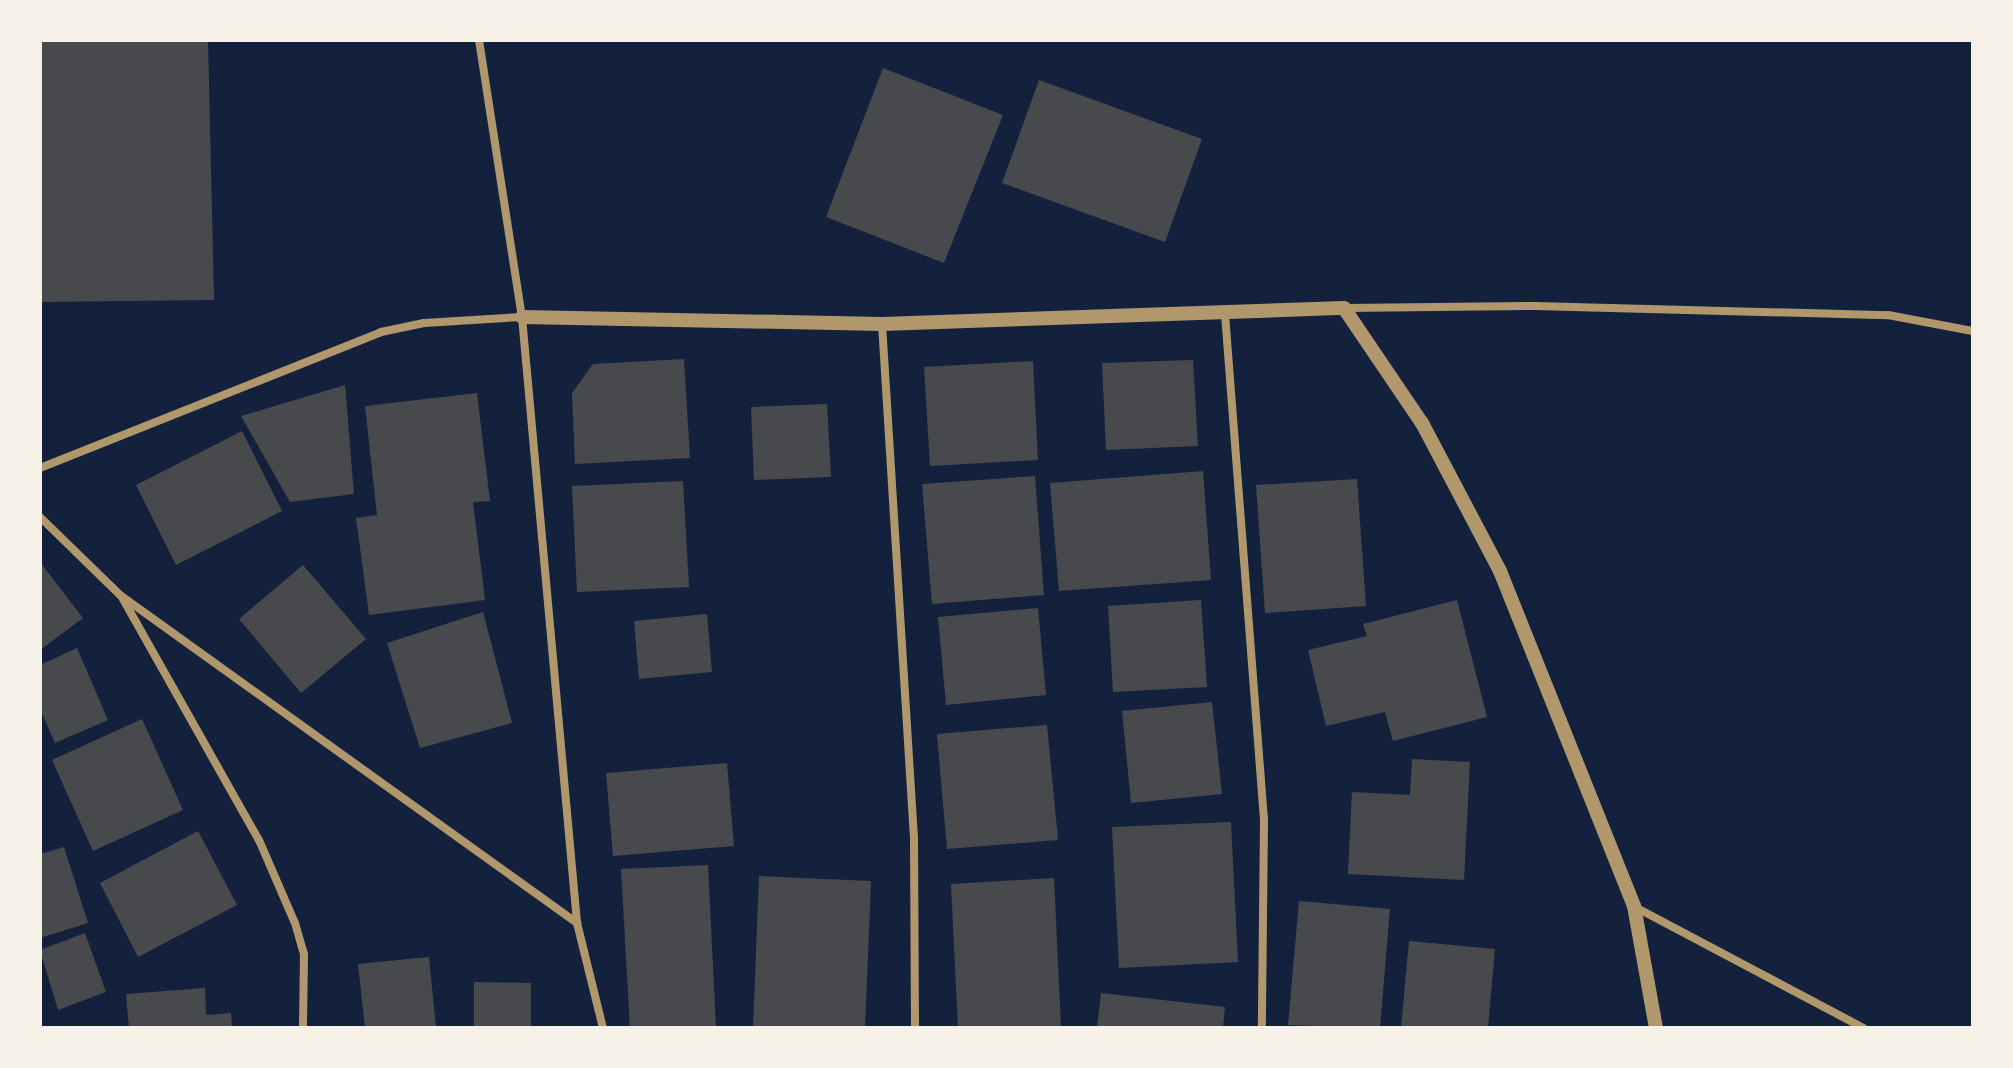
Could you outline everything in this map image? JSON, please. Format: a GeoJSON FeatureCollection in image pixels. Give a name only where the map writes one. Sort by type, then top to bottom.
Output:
{"type":"FeatureCollection","features":[{"type":"Feature","properties":{"kind":"street"},"geometry":{"type":"LineString","coordinates":[[479,40],[522,317],[577,923],[603,1028]]}},
{"type":"Feature","properties":{"kind":"street"},"geometry":{"type":"LineString","coordinates":[[40,468],[381,332],[424,323],[522,317],[882,324],[1344,308],[1535,306],[1888,315],[1973,331]]}},
{"type":"Feature","properties":{"kind":"street"},"geometry":{"type":"LineString","coordinates":[[1344,308],[1422,423],[1500,571],[1634,906],[1656,1028]]}},
{"type":"Feature","properties":{"kind":"street"},"geometry":{"type":"LineString","coordinates":[[1225,314],[1264,820],[1262,1028]]}},
{"type":"Feature","properties":{"kind":"street"},"geometry":{"type":"LineString","coordinates":[[882,324],[914,838],[915,1028]]}},
{"type":"Feature","properties":{"kind":"street"},"geometry":{"type":"LineString","coordinates":[[40,517],[120,595],[577,923]]}},
{"type":"Feature","properties":{"kind":"street"},"geometry":{"type":"LineString","coordinates":[[120,595],[259,840],[295,923],[304,954],[303,1028]]}},
{"type":"Feature","properties":{"kind":"street"},"geometry":{"type":"LineString","coordinates":[[1634,906],[1864,1028]]}},
{"type":"Feature","properties":{"kind":"building"},"geometry":{"type":"Polygon","coordinates":[[[40,40],[208,40],[214,300],[40,302],[40,40]]]}},
{"type":"Feature","properties":{"kind":"building"},"geometry":{"type":"Polygon","coordinates":[[[883,68],[1003,115],[944,263],[826,217],[883,68]]]}},
{"type":"Feature","properties":{"kind":"building"},"geometry":{"type":"Polygon","coordinates":[[[1039,80],[1202,139],[1165,242],[1002,183],[1039,80]]]}},
{"type":"Feature","properties":{"kind":"building"},"geometry":{"type":"Polygon","coordinates":[[[684,359],[690,458],[575,464],[572,393],[593,364],[684,359]]]}},
{"type":"Feature","properties":{"kind":"building"},"geometry":{"type":"Polygon","coordinates":[[[1193,360],[1198,446],[1106,450],[1102,363],[1193,360]]]}},
{"type":"Feature","properties":{"kind":"building"},"geometry":{"type":"Polygon","coordinates":[[[1033,361],[1038,460],[930,466],[924,367],[1033,361]]]}},
{"type":"Feature","properties":{"kind":"building"},"geometry":{"type":"Polygon","coordinates":[[[345,385],[354,494],[290,502],[241,416],[345,385]]]}},
{"type":"Feature","properties":{"kind":"building"},"geometry":{"type":"Polygon","coordinates":[[[477,393],[490,501],[473,502],[485,600],[369,615],[356,518],[377,515],[365,406],[477,393]]]}},
{"type":"Feature","properties":{"kind":"building"},"geometry":{"type":"Polygon","coordinates":[[[827,404],[831,477],[754,480],[751,407],[827,404]]]}},
{"type":"Feature","properties":{"kind":"building"},"geometry":{"type":"Polygon","coordinates":[[[242,431],[282,511],[176,565],[136,485],[242,431]]]}},
{"type":"Feature","properties":{"kind":"building"},"geometry":{"type":"Polygon","coordinates":[[[1203,471],[1211,580],[1059,591],[1050,483],[1203,471]]]}},
{"type":"Feature","properties":{"kind":"building"},"geometry":{"type":"Polygon","coordinates":[[[1035,476],[1044,595],[932,604],[922,484],[1035,476]]]}},
{"type":"Feature","properties":{"kind":"building"},"geometry":{"type":"Polygon","coordinates":[[[1357,479],[1366,606],[1265,613],[1256,485],[1357,479]]]}},
{"type":"Feature","properties":{"kind":"building"},"geometry":{"type":"Polygon","coordinates":[[[683,481],[689,587],[577,592],[572,486],[683,481]]]}},
{"type":"Feature","properties":{"kind":"building"},"geometry":{"type":"Polygon","coordinates":[[[40,562],[83,618],[40,650],[40,562]]]}},
{"type":"Feature","properties":{"kind":"building"},"geometry":{"type":"Polygon","coordinates":[[[303,565],[366,639],[301,693],[239,619],[303,565]]]}},
{"type":"Feature","properties":{"kind":"building"},"geometry":{"type":"Polygon","coordinates":[[[1201,600],[1207,687],[1113,692],[1108,606],[1201,600]]]}},
{"type":"Feature","properties":{"kind":"building"},"geometry":{"type":"Polygon","coordinates":[[[1457,600],[1487,717],[1393,741],[1385,712],[1326,726],[1308,650],[1367,636],[1363,624],[1457,600]]]}},
{"type":"Feature","properties":{"kind":"building"},"geometry":{"type":"Polygon","coordinates":[[[1038,608],[1046,695],[946,705],[938,617],[1038,608]]]}},
{"type":"Feature","properties":{"kind":"building"},"geometry":{"type":"Polygon","coordinates":[[[483,612],[512,723],[420,748],[387,643],[483,612]]]}},
{"type":"Feature","properties":{"kind":"building"},"geometry":{"type":"Polygon","coordinates":[[[707,614],[712,672],[639,679],[634,621],[707,614]]]}},
{"type":"Feature","properties":{"kind":"building"},"geometry":{"type":"Polygon","coordinates":[[[77,648],[108,720],[55,743],[40,709],[40,665],[77,648]]]}},
{"type":"Feature","properties":{"kind":"building"},"geometry":{"type":"Polygon","coordinates":[[[1212,702],[1222,794],[1131,803],[1122,711],[1212,702]]]}},
{"type":"Feature","properties":{"kind":"building"},"geometry":{"type":"Polygon","coordinates":[[[142,719],[183,810],[93,851],[52,760],[142,719]]]}},
{"type":"Feature","properties":{"kind":"building"},"geometry":{"type":"Polygon","coordinates":[[[1047,725],[1058,840],[947,849],[937,734],[1047,725]]]}},
{"type":"Feature","properties":{"kind":"building"},"geometry":{"type":"Polygon","coordinates":[[[1412,759],[1470,762],[1464,880],[1348,874],[1352,792],[1410,795],[1412,759]]]}},
{"type":"Feature","properties":{"kind":"building"},"geometry":{"type":"Polygon","coordinates":[[[727,763],[734,846],[613,856],[606,773],[727,763]]]}},
{"type":"Feature","properties":{"kind":"building"},"geometry":{"type":"Polygon","coordinates":[[[1231,822],[1238,962],[1119,968],[1112,827],[1231,822]]]}},
{"type":"Feature","properties":{"kind":"building"},"geometry":{"type":"Polygon","coordinates":[[[198,831],[237,905],[138,957],[100,883],[198,831]]]}},
{"type":"Feature","properties":{"kind":"building"},"geometry":{"type":"Polygon","coordinates":[[[64,847],[88,923],[40,938],[40,854],[64,847]]]}},
{"type":"Feature","properties":{"kind":"building"},"geometry":{"type":"Polygon","coordinates":[[[708,865],[716,1028],[630,1028],[621,869],[708,865]]]}},
{"type":"Feature","properties":{"kind":"building"},"geometry":{"type":"Polygon","coordinates":[[[759,876],[871,881],[865,1028],[753,1028],[759,876]]]}},
{"type":"Feature","properties":{"kind":"building"},"geometry":{"type":"Polygon","coordinates":[[[1054,878],[1061,1028],[958,1028],[951,884],[1054,878]]]}},
{"type":"Feature","properties":{"kind":"building"},"geometry":{"type":"Polygon","coordinates":[[[1299,901],[1390,909],[1380,1028],[1288,1025],[1299,901]]]}},
{"type":"Feature","properties":{"kind":"building"},"geometry":{"type":"Polygon","coordinates":[[[85,933],[106,992],[58,1010],[40,950],[85,933]]]}},
{"type":"Feature","properties":{"kind":"building"},"geometry":{"type":"Polygon","coordinates":[[[1409,941],[1495,949],[1488,1028],[1401,1028],[1409,941]]]}},
{"type":"Feature","properties":{"kind":"building"},"geometry":{"type":"Polygon","coordinates":[[[429,957],[436,1028],[365,1028],[358,964],[429,957]]]}},
{"type":"Feature","properties":{"kind":"building"},"geometry":{"type":"Polygon","coordinates":[[[474,982],[531,983],[531,1028],[474,1028],[474,982]]]}},
{"type":"Feature","properties":{"kind":"building"},"geometry":{"type":"Polygon","coordinates":[[[205,988],[206,1015],[231,1013],[232,1028],[129,1028],[126,994],[205,988]]]}},
{"type":"Feature","properties":{"kind":"building"},"geometry":{"type":"Polygon","coordinates":[[[1101,993],[1225,1007],[1223,1028],[1097,1028],[1101,993]]]}}]}
